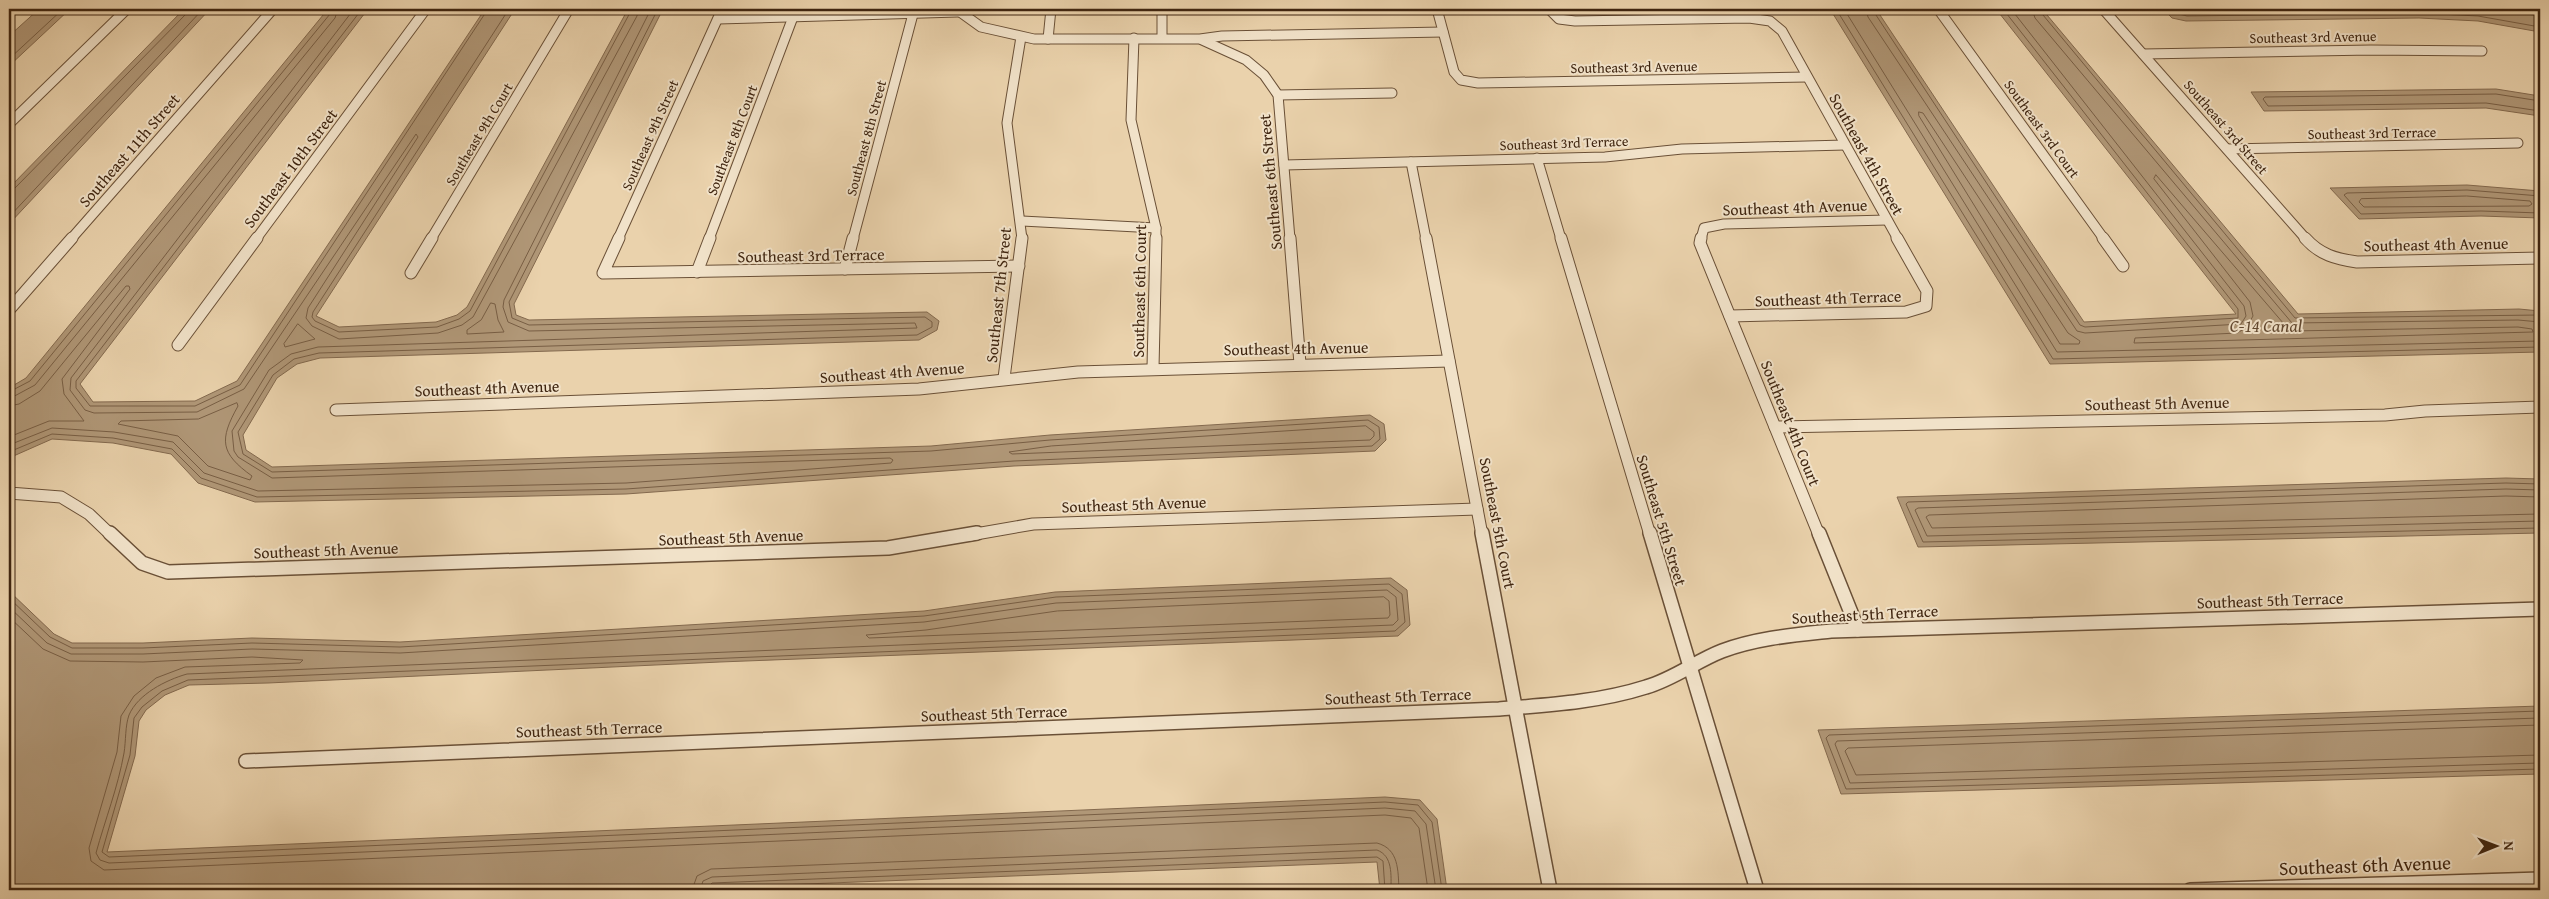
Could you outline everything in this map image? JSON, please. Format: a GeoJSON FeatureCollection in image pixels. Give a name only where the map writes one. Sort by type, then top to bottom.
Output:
{"type":"FeatureCollection","features":[{"type":"Feature","properties":{"kind":"street"},"geometry":{"type":"LineString","coordinates":[[9,124],[127,9]]}},
{"type":"Feature","properties":{"kind":"street","name":"Southeast 11th Street"},"geometry":{"type":"LineString","coordinates":[[9,310],[273,9]]}},
{"type":"Feature","properties":{"kind":"street","name":"Southeast 10th Street"},"geometry":{"type":"LineString","coordinates":[[178,345],[426,9]]}},
{"type":"Feature","properties":{"kind":"street","name":"Southeast 9th Court"},"geometry":{"type":"LineString","coordinates":[[411,273],[569,9]]}},
{"type":"Feature","properties":{"kind":"street","name":"Southeast 9th Street"},"geometry":{"type":"LineString","coordinates":[[603,273],[722,9]]}},
{"type":"Feature","properties":{"kind":"street"},"geometry":{"type":"LineString","coordinates":[[1048,39],[1052,9]]}},
{"type":"Feature","properties":{"kind":"street"},"geometry":{"type":"LineString","coordinates":[[1162,9],[1162,37]]}},
{"type":"Feature","properties":{"kind":"street"},"geometry":{"type":"LineString","coordinates":[[718,19],[912,14],[957,10],[981,27],[1021,37],[1048,39],[1162,37],[1200,39],[1222,36],[1443,32],[1437,9]]}},
{"type":"Feature","properties":{"kind":"street","name":"Southeast 4th Street"},"geometry":{"type":"LineString","coordinates":[[1549,9],[1559,19],[1575,22],[1750,18],[1770,21],[1782,31],[1927,291],[1926,306]]}},
{"type":"Feature","properties":{"kind":"street","name":"Southeast 3rd Court"},"geometry":{"type":"LineString","coordinates":[[1938,9],[2123,266]]}},
{"type":"Feature","properties":{"kind":"street","name":"Southeast 3rd Street"},"geometry":{"type":"LineString","coordinates":[[2103,9],[2312,246],[2332,258]]}},
{"type":"Feature","properties":{"kind":"street","name":"Southeast 8th Street"},"geometry":{"type":"LineString","coordinates":[[846,269],[912,14]]}},
{"type":"Feature","properties":{"kind":"street","name":"Southeast 8th Court"},"geometry":{"type":"LineString","coordinates":[[697,272],[793,17]]}},
{"type":"Feature","properties":{"kind":"street","name":"Southeast 3rd Avenue"},"geometry":{"type":"LineString","coordinates":[[1443,32],[1454,72],[1461,80],[1478,83],[1808,77]]}},
{"type":"Feature","properties":{"kind":"street","name":"Southeast 7th Street"},"geometry":{"type":"LineString","coordinates":[[1004,378],[1019,266],[1022,221],[1007,128],[1021,37]]}},
{"type":"Feature","properties":{"kind":"street","name":"Southeast 6th Court"},"geometry":{"type":"LineString","coordinates":[[1134,38],[1131,120],[1156,228],[1153,368]]}},
{"type":"Feature","properties":{"kind":"street","name":"Southeast 6th Street"},"geometry":{"type":"LineString","coordinates":[[1200,39],[1229,50],[1258,68],[1270,81],[1278,95],[1300,364]]}},
{"type":"Feature","properties":{"kind":"street","name":"Southeast 3rd Avenue"},"geometry":{"type":"LineString","coordinates":[[2143,54],[2383,50],[2482,51]]}},
{"type":"Feature","properties":{"kind":"street"},"geometry":{"type":"LineString","coordinates":[[1278,95],[1392,93]]}},
{"type":"Feature","properties":{"kind":"street","name":"Southeast 3rd Terrace"},"geometry":{"type":"LineString","coordinates":[[2227,149],[2518,143]]}},
{"type":"Feature","properties":{"kind":"street","name":"Southeast 3rd Terrace"},"geometry":{"type":"LineString","coordinates":[[1284,165],[1636,155],[1682,149],[1845,145]]}},
{"type":"Feature","properties":{"kind":"street","name":"Southeast 5th Street"},"geometry":{"type":"LineString","coordinates":[[1537,158],[1757,890]]}},
{"type":"Feature","properties":{"kind":"street","name":"Southeast 5th Court"},"geometry":{"type":"LineString","coordinates":[[1410,162],[1550,890]]}},
{"type":"Feature","properties":{"kind":"street","name":"Southeast 4th Avenue"},"geometry":{"type":"LineString","coordinates":[[1704,228],[1724,224],[1887,220]]}},
{"type":"Feature","properties":{"kind":"street"},"geometry":{"type":"LineString","coordinates":[[1022,221],[1156,228]]}},
{"type":"Feature","properties":{"kind":"street","name":"Southeast 4th Court"},"geometry":{"type":"LineString","coordinates":[[1704,228],[1700,243],[1858,630]]}},
{"type":"Feature","properties":{"kind":"street","name":"Southeast 4th Avenue"},"geometry":{"type":"LineString","coordinates":[[2332,258],[2357,262],[2540,258]]}},
{"type":"Feature","properties":{"kind":"street","name":"Southeast 3rd Terrace"},"geometry":{"type":"LineString","coordinates":[[603,273],[1019,266]]}},
{"type":"Feature","properties":{"kind":"street","name":"Southeast 4th Terrace"},"geometry":{"type":"LineString","coordinates":[[1730,316],[1906,312],[1926,306]]}},
{"type":"Feature","properties":{"kind":"street","name":"Southeast 4th Avenue"},"geometry":{"type":"LineString","coordinates":[[336,410],[883,391],[953,386],[1004,378],[1153,368],[1449,361]]}},
{"type":"Feature","properties":{"kind":"street","name":"Southeast 5th Avenue"},"geometry":{"type":"LineString","coordinates":[[1775,427],[2377,415],[2425,411],[2540,407]]}},
{"type":"Feature","properties":{"kind":"street","name":"Southeast 5th Avenue"},"geometry":{"type":"LineString","coordinates":[[9,493],[61,498],[89,514],[142,563],[168,572],[888,548],[1033,524],[1477,508]]}},
{"type":"Feature","properties":{"kind":"street","name":"Southeast 5th Terrace"},"geometry":{"type":"LineString","coordinates":[[246,761],[1516,708],[1568,704],[1598,699],[1670,680],[1690,667],[1722,651],[1755,641],[1816,632],[2540,609]]}},
{"type":"Feature","properties":{"kind":"street","name":"Southeast 6th Avenue"},"geometry":{"type":"LineString","coordinates":[[2190,890],[2540,879]]}},
{"type":"Feature","properties":{"kind":"water"},"geometry":{"type":"Polygon","coordinates":[[[39,9],[70,9],[9,66],[9,36],[39,9]]]}},
{"type":"Feature","properties":{"kind":"water"},"geometry":{"type":"Polygon","coordinates":[[[184,9],[210,9],[9,224],[9,188],[184,9]]]}},
{"type":"Feature","properties":{"kind":"water"},"geometry":{"type":"Polygon","coordinates":[[[328,9],[368,9],[80,384],[93,402],[195,401],[237,381],[485,9],[515,9],[316,316],[339,327],[436,322],[457,315],[467,307],[628,9],[663,9],[514,304],[516,315],[529,320],[927,312],[939,321],[937,330],[919,340],[320,358],[297,364],[277,378],[243,435],[246,450],[272,467],[931,446],[1050,435],[1370,415],[1384,424],[1386,440],[1375,451],[1014,466],[626,494],[255,502],[198,483],[171,454],[113,443],[52,439],[9,458],[9,388],[26,378],[328,9]]]}},
{"type":"Feature","properties":{"kind":"water","name":"C-14 Canal"},"geometry":{"type":"Polygon","coordinates":[[[1830,9],[1876,9],[2084,322],[2236,314],[1996,9],[2042,9],[2298,314],[2519,309],[2540,311],[2540,352],[2050,364],[1830,9]]]}},
{"type":"Feature","properties":{"kind":"water"},"geometry":{"type":"Polygon","coordinates":[[[2163,9],[2496,9],[2540,16],[2540,32],[2478,21],[2419,18],[2186,21],[2172,18],[2163,9]]]}},
{"type":"Feature","properties":{"kind":"water"},"geometry":{"type":"Polygon","coordinates":[[[2496,89],[2540,96],[2540,116],[2486,108],[2264,111],[2251,92],[2496,89]]]}},
{"type":"Feature","properties":{"kind":"water"},"geometry":{"type":"Polygon","coordinates":[[[2467,185],[2540,191],[2540,218],[2481,216],[2359,219],[2330,188],[2467,185]]]}},
{"type":"Feature","properties":{"kind":"water"},"geometry":{"type":"Polygon","coordinates":[[[2506,478],[2540,479],[2540,533],[1918,547],[1897,497],[2506,478]]]}},
{"type":"Feature","properties":{"kind":"water"},"geometry":{"type":"Polygon","coordinates":[[[1391,578],[1407,590],[1410,625],[1398,636],[189,685],[165,695],[146,710],[139,721],[135,756],[107,852],[1385,797],[1420,800],[1437,819],[1447,890],[1380,890],[1377,862],[649,890],[9,890],[9,591],[54,634],[72,643],[143,643],[252,638],[400,642],[924,611],[1055,592],[1391,578]]]}},
{"type":"Feature","properties":{"kind":"water"},"geometry":{"type":"Polygon","coordinates":[[[2540,706],[2540,774],[1841,794],[1818,730],[2540,706]]]}}]}
